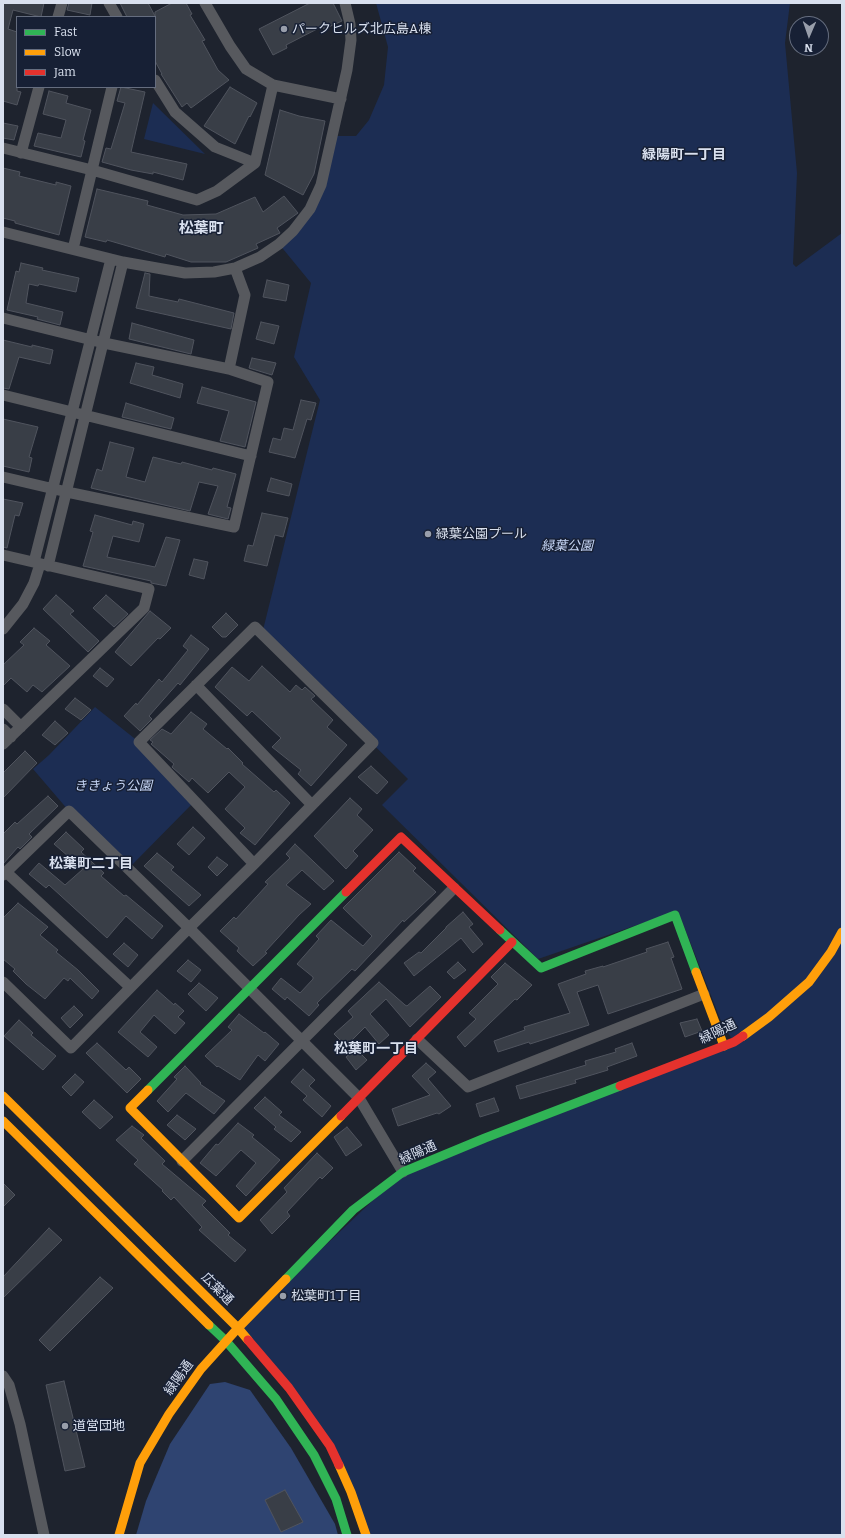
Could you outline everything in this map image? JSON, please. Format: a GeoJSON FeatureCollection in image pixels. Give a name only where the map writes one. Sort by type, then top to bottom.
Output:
{"type":"FeatureCollection","features":[{"type":"Feature","properties":{"kind":"street"},"geometry":{"type":"LineString","coordinates":[[58,16],[62,3]]}},
{"type":"Feature","properties":{"kind":"street"},"geometry":{"type":"LineString","coordinates":[[109,3],[116,16]]}},
{"type":"Feature","properties":{"kind":"street"},"geometry":{"type":"LineString","coordinates":[[205,3],[230,46],[246,69],[273,84],[341,99]]}},
{"type":"Feature","properties":{"kind":"street"},"geometry":{"type":"LineString","coordinates":[[3,232],[123,262],[185,273],[214,272],[235,268],[260,257],[279,244],[293,231],[310,209],[321,185],[348,70],[351,40],[350,24],[345,3]]}},
{"type":"Feature","properties":{"kind":"street"},"geometry":{"type":"LineString","coordinates":[[156,82],[175,112],[215,147],[255,163]]}},
{"type":"Feature","properties":{"kind":"street"},"geometry":{"type":"LineString","coordinates":[[3,148],[92,170],[197,200],[217,191],[255,163],[273,84]]}},
{"type":"Feature","properties":{"kind":"street"},"geometry":{"type":"LineString","coordinates":[[21,153],[39,88]]}},
{"type":"Feature","properties":{"kind":"street"},"geometry":{"type":"LineString","coordinates":[[73,249],[112,88]]}},
{"type":"Feature","properties":{"kind":"street"},"geometry":{"type":"LineString","coordinates":[[41,564],[53,488],[111,259]]}},
{"type":"Feature","properties":{"kind":"street"},"geometry":{"type":"LineString","coordinates":[[3,629],[23,604],[34,583],[67,492],[123,262]]}},
{"type":"Feature","properties":{"kind":"street"},"geometry":{"type":"LineString","coordinates":[[229,369],[245,295],[235,268]]}},
{"type":"Feature","properties":{"kind":"street"},"geometry":{"type":"LineString","coordinates":[[3,318],[104,343],[229,369],[268,382],[252,456],[234,527],[67,492],[3,476]]}},
{"type":"Feature","properties":{"kind":"street"},"geometry":{"type":"LineString","coordinates":[[3,395],[252,456]]}},
{"type":"Feature","properties":{"kind":"street"},"geometry":{"type":"LineString","coordinates":[[3,555],[149,589],[144,608],[21,727],[6,737]]}},
{"type":"Feature","properties":{"kind":"street"},"geometry":{"type":"LineString","coordinates":[[3,982],[71,1048],[254,864],[372,743],[255,627],[139,742],[254,864]]}},
{"type":"Feature","properties":{"kind":"street"},"geometry":{"type":"LineString","coordinates":[[196,685],[312,805]]}},
{"type":"Feature","properties":{"kind":"street"},"geometry":{"type":"LineString","coordinates":[[3,709],[21,727]]}},
{"type":"Feature","properties":{"kind":"street"},"geometry":{"type":"LineString","coordinates":[[130,987],[4,873],[69,811],[250,988],[300,1041],[359,1098],[403,1172]]}},
{"type":"Feature","properties":{"kind":"street"},"geometry":{"type":"LineString","coordinates":[[512,942],[239,1218],[130,1108],[401,837],[541,968],[675,915],[724,1046]]}},
{"type":"Feature","properties":{"kind":"street"},"geometry":{"type":"LineString","coordinates":[[182,1161],[454,888]]}},
{"type":"Feature","properties":{"kind":"street","name":"緑陽通"},"geometry":{"type":"LineString","coordinates":[[119,1535],[140,1463],[169,1414],[201,1369],[238,1328],[353,1210],[403,1172],[485,1138],[734,1042],[769,1017],[809,982],[831,952],[842,932]]}},
{"type":"Feature","properties":{"kind":"street"},"geometry":{"type":"LineString","coordinates":[[417,1039],[468,1087],[704,994]]}},
{"type":"Feature","properties":{"kind":"street","name":"広葉通"},"geometry":{"type":"LineString","coordinates":[[3,1096],[238,1328],[289,1388],[330,1446],[351,1492],[366,1535]]}},
{"type":"Feature","properties":{"kind":"street"},"geometry":{"type":"LineString","coordinates":[[3,1121],[226,1341],[276,1399],[314,1456],[336,1499],[347,1535]]}},
{"type":"Feature","properties":{"kind":"street"},"geometry":{"type":"LineString","coordinates":[[3,1376],[10,1385],[44,1535]]}},
{"type":"Feature","properties":{"kind":"green space","name":"緑葉公園"},"geometry":{"type":"Polygon","coordinates":[[[376,3],[790,3],[785,43],[797,173],[793,264],[796,267],[842,233],[842,1535],[366,1535],[330,1446],[238,1328],[403,1172],[733,1041],[721,1021],[678,911],[538,959],[382,805],[408,779],[262,634],[320,400],[294,357],[311,283],[279,244],[310,209],[332,136],[356,136],[369,120],[384,85],[388,47],[376,3]]]}},
{"type":"Feature","properties":{"kind":"green space"},"geometry":{"type":"Polygon","coordinates":[[[153,103],[205,154],[144,139],[153,103]]]}},
{"type":"Feature","properties":{"kind":"green space","name":"ききょう公園"},"geometry":{"type":"Polygon","coordinates":[[[95,707],[139,742],[194,802],[128,869],[69,811],[33,769],[49,755],[95,707]]]}},
{"type":"Feature","properties":{"kind":"shaded area"},"geometry":{"type":"Polygon","coordinates":[[[225,1382],[250,1390],[291,1448],[335,1524],[338,1535],[136,1535],[146,1501],[170,1444],[210,1384],[225,1382]]]}},
{"type":"Feature","properties":{"kind":"building"},"geometry":{"type":"Polygon","coordinates":[[[3,3],[44,3],[41,16],[13,10],[8,29],[16,32],[16,88],[17,91],[21,92],[17,105],[3,101],[3,3]]]}},
{"type":"Feature","properties":{"kind":"building"},"geometry":{"type":"Polygon","coordinates":[[[69,3],[92,3],[90,15],[67,10],[69,3]]]}},
{"type":"Feature","properties":{"kind":"building"},"geometry":{"type":"Polygon","coordinates":[[[120,3],[148,3],[155,16],[126,16],[120,3]]]}},
{"type":"Feature","properties":{"kind":"building"},"geometry":{"type":"Polygon","coordinates":[[[172,3],[186,3],[192,14],[190,15],[205,40],[202,41],[218,70],[229,80],[191,108],[187,103],[182,107],[156,63],[155,12],[172,3]]]}},
{"type":"Feature","properties":{"kind":"building","name":"パークヒルズ北広島A棟"},"geometry":{"type":"Polygon","coordinates":[[[310,3],[333,3],[342,21],[324,29],[323,26],[286,45],[287,48],[273,55],[259,29],[310,3]]]}},
{"type":"Feature","properties":{"kind":"building"},"geometry":{"type":"Polygon","coordinates":[[[230,87],[257,103],[235,144],[204,126],[230,87]]]}},
{"type":"Feature","properties":{"kind":"building"},"geometry":{"type":"Polygon","coordinates":[[[121,88],[145,92],[131,152],[187,164],[183,180],[153,172],[153,174],[131,170],[102,162],[106,148],[111,149],[125,103],[117,101],[121,88]]]}},
{"type":"Feature","properties":{"kind":"building"},"geometry":{"type":"Polygon","coordinates":[[[49,91],[68,96],[66,103],[91,110],[83,140],[85,141],[81,157],[34,146],[38,133],[61,138],[66,120],[43,114],[49,91]]]}},
{"type":"Feature","properties":{"kind":"building"},"geometry":{"type":"Polygon","coordinates":[[[280,110],[299,116],[325,121],[314,174],[303,195],[265,175],[280,110]]]}},
{"type":"Feature","properties":{"kind":"building"},"geometry":{"type":"Polygon","coordinates":[[[3,123],[18,126],[14,140],[3,138],[3,123]]]}},
{"type":"Feature","properties":{"kind":"building"},"geometry":{"type":"Polygon","coordinates":[[[3,168],[20,172],[19,176],[56,185],[56,182],[71,186],[59,235],[15,223],[15,221],[3,218],[3,168]]]}},
{"type":"Feature","properties":{"kind":"building"},"geometry":{"type":"Polygon","coordinates":[[[97,189],[148,201],[147,205],[183,215],[216,214],[255,197],[263,212],[284,196],[298,213],[277,228],[280,233],[256,244],[258,248],[226,262],[191,262],[166,254],[165,257],[107,240],[106,242],[85,237],[97,189]]]}},
{"type":"Feature","properties":{"kind":"building"},"geometry":{"type":"Polygon","coordinates":[[[21,263],[43,268],[42,270],[79,278],[76,292],[39,284],[38,286],[29,284],[26,303],[63,312],[60,325],[37,319],[38,317],[7,310],[16,271],[19,272],[21,263]]]}},
{"type":"Feature","properties":{"kind":"building"},"geometry":{"type":"Polygon","coordinates":[[[145,273],[150,274],[149,296],[178,302],[179,299],[234,313],[231,329],[136,308],[145,273]]]}},
{"type":"Feature","properties":{"kind":"building"},"geometry":{"type":"Polygon","coordinates":[[[267,280],[289,285],[286,301],[263,297],[267,280]]]}},
{"type":"Feature","properties":{"kind":"building"},"geometry":{"type":"Polygon","coordinates":[[[261,322],[279,326],[274,344],[256,339],[261,322]]]}},
{"type":"Feature","properties":{"kind":"building"},"geometry":{"type":"Polygon","coordinates":[[[132,323],[194,340],[191,354],[129,339],[132,323]]]}},
{"type":"Feature","properties":{"kind":"building"},"geometry":{"type":"Polygon","coordinates":[[[3,340],[53,350],[50,364],[19,357],[9,389],[3,388],[3,340]]]}},
{"type":"Feature","properties":{"kind":"building"},"geometry":{"type":"Polygon","coordinates":[[[252,358],[276,363],[272,375],[249,368],[252,358]]]}},
{"type":"Feature","properties":{"kind":"building"},"geometry":{"type":"Polygon","coordinates":[[[136,363],[154,367],[152,375],[183,384],[180,398],[130,383],[136,363]]]}},
{"type":"Feature","properties":{"kind":"building"},"geometry":{"type":"Polygon","coordinates":[[[202,387],[256,402],[245,447],[220,441],[229,411],[197,403],[202,387]]]}},
{"type":"Feature","properties":{"kind":"building"},"geometry":{"type":"Polygon","coordinates":[[[301,400],[316,403],[311,420],[307,419],[295,458],[269,452],[273,438],[281,440],[284,428],[293,430],[301,400]]]}},
{"type":"Feature","properties":{"kind":"building"},"geometry":{"type":"Polygon","coordinates":[[[126,403],[174,418],[171,429],[122,417],[126,403]]]}},
{"type":"Feature","properties":{"kind":"building"},"geometry":{"type":"Polygon","coordinates":[[[3,419],[38,427],[29,457],[32,458],[29,472],[3,466],[3,419]]]}},
{"type":"Feature","properties":{"kind":"building"},"geometry":{"type":"Polygon","coordinates":[[[110,442],[134,448],[126,477],[145,482],[153,457],[181,464],[182,462],[212,470],[213,468],[236,474],[227,507],[231,508],[228,519],[208,514],[218,486],[199,482],[190,511],[91,488],[97,469],[102,471],[110,442]]]}},
{"type":"Feature","properties":{"kind":"building"},"geometry":{"type":"Polygon","coordinates":[[[271,478],[292,484],[289,496],[267,491],[271,478]]]}},
{"type":"Feature","properties":{"kind":"building"},"geometry":{"type":"Polygon","coordinates":[[[3,499],[23,503],[19,516],[15,515],[7,548],[3,547],[3,499]]]}},
{"type":"Feature","properties":{"kind":"building"},"geometry":{"type":"Polygon","coordinates":[[[262,513],[288,518],[283,537],[275,535],[267,566],[244,561],[248,545],[253,546],[262,513]]]}},
{"type":"Feature","properties":{"kind":"building"},"geometry":{"type":"Polygon","coordinates":[[[95,515],[132,525],[133,521],[144,524],[139,542],[113,536],[107,557],[155,567],[166,537],[180,540],[166,586],[151,583],[151,581],[83,566],[93,532],[90,531],[95,515]]]}},
{"type":"Feature","properties":{"kind":"building"},"geometry":{"type":"Polygon","coordinates":[[[194,559],[208,562],[204,579],[189,575],[194,559]]]}},
{"type":"Feature","properties":{"kind":"building"},"geometry":{"type":"Polygon","coordinates":[[[56,595],[74,611],[70,614],[99,641],[88,652],[43,609],[56,595]]]}},
{"type":"Feature","properties":{"kind":"building"},"geometry":{"type":"Polygon","coordinates":[[[106,595],[128,614],[114,627],[93,608],[106,595]]]}},
{"type":"Feature","properties":{"kind":"building"},"geometry":{"type":"Polygon","coordinates":[[[150,611],[171,628],[160,639],[158,638],[131,666],[115,652],[150,611]]]}},
{"type":"Feature","properties":{"kind":"building"},"geometry":{"type":"Polygon","coordinates":[[[226,613],[238,625],[226,637],[222,637],[212,627],[226,613]]]}},
{"type":"Feature","properties":{"kind":"building"},"geometry":{"type":"Polygon","coordinates":[[[34,628],[50,641],[46,645],[70,666],[42,692],[33,685],[27,692],[11,678],[3,686],[3,665],[24,645],[20,642],[34,628]]]}},
{"type":"Feature","properties":{"kind":"building"},"geometry":{"type":"Polygon","coordinates":[[[191,635],[209,649],[180,685],[178,683],[149,716],[152,719],[140,731],[124,716],[136,703],[137,705],[159,679],[162,682],[188,650],[183,646],[191,635]]]}},
{"type":"Feature","properties":{"kind":"building"},"geometry":{"type":"Polygon","coordinates":[[[262,666],[290,692],[296,685],[302,690],[305,687],[315,696],[311,699],[333,720],[327,727],[347,745],[311,786],[298,774],[301,770],[272,747],[281,738],[252,711],[247,716],[215,687],[232,667],[249,681],[262,666]]]}},
{"type":"Feature","properties":{"kind":"building"},"geometry":{"type":"Polygon","coordinates":[[[100,668],[114,679],[107,687],[93,676],[100,668]]]}},
{"type":"Feature","properties":{"kind":"building"},"geometry":{"type":"Polygon","coordinates":[[[75,698],[91,710],[81,720],[65,709],[75,698]]]}},
{"type":"Feature","properties":{"kind":"building"},"geometry":{"type":"Polygon","coordinates":[[[191,712],[207,724],[203,729],[227,749],[228,748],[243,763],[242,764],[274,792],[276,790],[290,803],[255,845],[240,833],[245,828],[225,809],[245,787],[229,772],[208,793],[192,778],[189,782],[172,767],[174,764],[151,744],[153,742],[150,740],[162,729],[171,734],[191,712]]]}},
{"type":"Feature","properties":{"kind":"building"},"geometry":{"type":"Polygon","coordinates":[[[55,721],[68,733],[55,745],[42,735],[55,721]]]}},
{"type":"Feature","properties":{"kind":"building"},"geometry":{"type":"Polygon","coordinates":[[[25,751],[37,763],[3,798],[3,773],[25,751]]]}},
{"type":"Feature","properties":{"kind":"building"},"geometry":{"type":"Polygon","coordinates":[[[371,766],[388,782],[377,794],[358,777],[371,766]]]}},
{"type":"Feature","properties":{"kind":"building"},"geometry":{"type":"Polygon","coordinates":[[[48,796],[58,806],[29,834],[32,837],[20,849],[18,847],[3,864],[3,834],[15,822],[17,824],[48,796]]]}},
{"type":"Feature","properties":{"kind":"building"},"geometry":{"type":"Polygon","coordinates":[[[350,798],[362,809],[357,815],[373,830],[353,851],[358,856],[346,869],[314,836],[350,798]]]}},
{"type":"Feature","properties":{"kind":"building"},"geometry":{"type":"Polygon","coordinates":[[[193,827],[205,838],[189,855],[177,844],[193,827]]]}},
{"type":"Feature","properties":{"kind":"building"},"geometry":{"type":"Polygon","coordinates":[[[66,832],[84,849],[81,852],[104,873],[101,876],[163,926],[152,939],[126,916],[107,938],[49,885],[46,888],[29,874],[39,863],[65,885],[83,869],[54,844],[66,832]]]}},
{"type":"Feature","properties":{"kind":"building"},"geometry":{"type":"Polygon","coordinates":[[[295,844],[334,881],[324,890],[302,870],[286,885],[311,904],[265,952],[267,953],[253,966],[237,951],[239,948],[220,931],[234,917],[236,919],[268,884],[265,882],[290,858],[286,854],[295,844]]]}},
{"type":"Feature","properties":{"kind":"building"},"geometry":{"type":"Polygon","coordinates":[[[399,852],[416,868],[413,871],[436,892],[404,922],[403,920],[355,971],[352,969],[317,1003],[319,1005],[309,1016],[287,997],[285,1000],[272,989],[281,978],[300,993],[313,979],[313,977],[297,964],[319,939],[316,936],[331,920],[363,946],[372,936],[343,908],[399,852]]]}},
{"type":"Feature","properties":{"kind":"building"},"geometry":{"type":"Polygon","coordinates":[[[157,853],[174,867],[171,870],[201,895],[189,906],[144,866],[157,853]]]}},
{"type":"Feature","properties":{"kind":"building"},"geometry":{"type":"Polygon","coordinates":[[[217,857],[228,865],[217,876],[208,867],[217,857]]]}},
{"type":"Feature","properties":{"kind":"building"},"geometry":{"type":"Polygon","coordinates":[[[18,903],[48,927],[40,935],[58,950],[56,952],[78,970],[99,991],[92,999],[70,978],[68,981],[64,978],[45,999],[26,984],[13,971],[15,969],[3,959],[3,918],[18,903]]]}},
{"type":"Feature","properties":{"kind":"building"},"geometry":{"type":"Polygon","coordinates":[[[463,912],[473,924],[469,927],[483,944],[473,953],[461,938],[414,976],[404,963],[419,952],[421,953],[463,912]]]}},
{"type":"Feature","properties":{"kind":"building"},"geometry":{"type":"Polygon","coordinates":[[[668,942],[674,957],[671,958],[682,989],[608,1014],[598,985],[577,992],[589,1025],[530,1044],[529,1042],[498,1052],[494,1041],[525,1030],[524,1027],[570,1013],[558,984],[586,974],[585,971],[603,967],[647,952],[646,949],[668,942]]]}},
{"type":"Feature","properties":{"kind":"building"},"geometry":{"type":"Polygon","coordinates":[[[124,943],[138,955],[128,967],[113,954],[124,943]]]}},
{"type":"Feature","properties":{"kind":"building"},"geometry":{"type":"Polygon","coordinates":[[[188,960],[201,970],[191,982],[177,971],[188,960]]]}},
{"type":"Feature","properties":{"kind":"building"},"geometry":{"type":"Polygon","coordinates":[[[458,962],[466,970],[454,979],[447,972],[458,962]]]}},
{"type":"Feature","properties":{"kind":"building"},"geometry":{"type":"Polygon","coordinates":[[[505,963],[532,985],[517,1000],[515,999],[465,1047],[457,1037],[476,1019],[469,1013],[498,984],[491,977],[505,963]]]}},
{"type":"Feature","properties":{"kind":"building"},"geometry":{"type":"Polygon","coordinates":[[[379,982],[407,1006],[430,986],[441,997],[410,1027],[386,999],[370,1014],[389,1035],[379,1044],[365,1027],[346,1046],[334,1034],[353,1017],[348,1011],[379,982]]]}},
{"type":"Feature","properties":{"kind":"building"},"geometry":{"type":"Polygon","coordinates":[[[199,983],[218,998],[206,1011],[188,994],[199,983]]]}},
{"type":"Feature","properties":{"kind":"building"},"geometry":{"type":"Polygon","coordinates":[[[157,990],[174,1005],[175,1003],[184,1011],[178,1017],[185,1023],[175,1034],[154,1015],[140,1032],[157,1047],[148,1057],[118,1032],[157,990]]]}},
{"type":"Feature","properties":{"kind":"building"},"geometry":{"type":"Polygon","coordinates":[[[74,1006],[83,1015],[70,1028],[61,1018],[74,1006]]]}},
{"type":"Feature","properties":{"kind":"building"},"geometry":{"type":"Polygon","coordinates":[[[239,1014],[279,1044],[265,1061],[258,1055],[240,1080],[218,1066],[217,1067],[205,1056],[232,1030],[228,1027],[239,1014]]]}},
{"type":"Feature","properties":{"kind":"building"},"geometry":{"type":"Polygon","coordinates":[[[697,1019],[702,1031],[685,1037],[680,1023],[697,1019]]]}},
{"type":"Feature","properties":{"kind":"building"},"geometry":{"type":"Polygon","coordinates":[[[19,1020],[33,1033],[31,1035],[56,1056],[43,1070],[4,1036],[19,1020]]]}},
{"type":"Feature","properties":{"kind":"building"},"geometry":{"type":"Polygon","coordinates":[[[97,1043],[126,1070],[129,1067],[141,1079],[127,1093],[86,1053],[97,1043]]]}},
{"type":"Feature","properties":{"kind":"building"},"geometry":{"type":"Polygon","coordinates":[[[632,1043],[637,1056],[607,1067],[608,1070],[575,1080],[576,1083],[520,1099],[516,1086],[586,1065],[585,1061],[616,1052],[615,1049],[632,1043]]]}},
{"type":"Feature","properties":{"kind":"building"},"geometry":{"type":"Polygon","coordinates":[[[356,1049],[367,1060],[356,1070],[346,1057],[356,1049]]]}},
{"type":"Feature","properties":{"kind":"building"},"geometry":{"type":"Polygon","coordinates":[[[426,1063],[436,1072],[428,1079],[451,1106],[439,1114],[437,1113],[398,1126],[392,1109],[430,1095],[412,1076],[426,1063]]]}},
{"type":"Feature","properties":{"kind":"building"},"geometry":{"type":"Polygon","coordinates":[[[185,1066],[201,1083],[200,1084],[225,1101],[214,1114],[186,1093],[168,1112],[157,1101],[177,1079],[174,1077],[185,1066]]]}},
{"type":"Feature","properties":{"kind":"building"},"geometry":{"type":"Polygon","coordinates":[[[303,1069],[315,1080],[309,1086],[331,1106],[322,1117],[303,1100],[307,1096],[291,1082],[303,1069]]]}},
{"type":"Feature","properties":{"kind":"building"},"geometry":{"type":"Polygon","coordinates":[[[75,1074],[84,1082],[71,1096],[62,1087],[75,1074]]]}},
{"type":"Feature","properties":{"kind":"building"},"geometry":{"type":"Polygon","coordinates":[[[265,1097],[282,1112],[279,1115],[301,1132],[291,1142],[274,1129],[276,1127],[254,1108],[265,1097]]]}},
{"type":"Feature","properties":{"kind":"building"},"geometry":{"type":"Polygon","coordinates":[[[494,1098],[499,1111],[480,1117],[476,1104],[494,1098]]]}},
{"type":"Feature","properties":{"kind":"building"},"geometry":{"type":"Polygon","coordinates":[[[94,1100],[113,1117],[100,1129],[82,1112],[94,1100]]]}},
{"type":"Feature","properties":{"kind":"building"},"geometry":{"type":"Polygon","coordinates":[[[177,1115],[196,1129],[185,1140],[167,1125],[177,1115]]]}},
{"type":"Feature","properties":{"kind":"building"},"geometry":{"type":"Polygon","coordinates":[[[238,1123],[254,1135],[252,1137],[280,1160],[246,1196],[236,1186],[256,1163],[241,1150],[216,1176],[200,1163],[216,1144],[218,1145],[238,1123]]]}},
{"type":"Feature","properties":{"kind":"building"},"geometry":{"type":"Polygon","coordinates":[[[132,1126],[144,1135],[141,1138],[165,1161],[162,1164],[206,1201],[202,1205],[230,1233],[228,1235],[246,1250],[235,1262],[199,1230],[202,1227],[174,1197],[171,1200],[162,1191],[163,1190],[134,1164],[138,1160],[116,1140],[132,1126]]]}},
{"type":"Feature","properties":{"kind":"building"},"geometry":{"type":"Polygon","coordinates":[[[347,1127],[362,1145],[346,1156],[334,1137],[347,1127]]]}},
{"type":"Feature","properties":{"kind":"building"},"geometry":{"type":"Polygon","coordinates":[[[317,1153],[333,1168],[322,1179],[320,1177],[287,1212],[290,1216],[272,1234],[260,1220],[287,1192],[284,1188],[317,1153]]]}},
{"type":"Feature","properties":{"kind":"building"},"geometry":{"type":"Polygon","coordinates":[[[3,1183],[15,1195],[3,1207],[3,1183]]]}},
{"type":"Feature","properties":{"kind":"building"},"geometry":{"type":"Polygon","coordinates":[[[49,1228],[62,1240],[3,1298],[3,1277],[49,1228]]]}},
{"type":"Feature","properties":{"kind":"building"},"geometry":{"type":"Polygon","coordinates":[[[100,1277],[113,1288],[50,1351],[39,1340],[100,1277]]]}},
{"type":"Feature","properties":{"kind":"building","name":"道営団地"},"geometry":{"type":"Polygon","coordinates":[[[64,1381],[85,1467],[65,1471],[46,1385],[64,1381]]]}},
{"type":"Feature","properties":{"kind":"building"},"geometry":{"type":"Polygon","coordinates":[[[285,1490],[303,1522],[281,1532],[265,1500],[285,1490]]]}},
{"type":"Feature","properties":{"kind":"traffic: fast"},"geometry":{"type":"LineString","coordinates":[[148,1090],[346,892]]}},
{"type":"Feature","properties":{"kind":"traffic: fast"},"geometry":{"type":"LineString","coordinates":[[500,930],[541,968],[675,915],[696,972]]}},
{"type":"Feature","properties":{"kind":"traffic: fast"},"geometry":{"type":"LineString","coordinates":[[286,1279],[353,1210],[403,1172],[485,1138],[620,1086]]}},
{"type":"Feature","properties":{"kind":"traffic: fast"},"geometry":{"type":"LineString","coordinates":[[209,1325],[226,1341],[276,1399],[314,1455],[336,1499],[347,1535]]}},
{"type":"Feature","properties":{"kind":"traffic: slow"},"geometry":{"type":"LineString","coordinates":[[743,1036],[769,1017],[809,982],[831,952],[842,932]]}},
{"type":"Feature","properties":{"kind":"traffic: slow"},"geometry":{"type":"LineString","coordinates":[[696,972],[724,1046]]}},
{"type":"Feature","properties":{"kind":"traffic: slow"},"geometry":{"type":"LineString","coordinates":[[148,1090],[130,1108],[239,1218],[341,1116]]}},
{"type":"Feature","properties":{"kind":"traffic: slow"},"geometry":{"type":"LineString","coordinates":[[3,1096],[238,1328],[248,1340]]}},
{"type":"Feature","properties":{"kind":"traffic: slow"},"geometry":{"type":"LineString","coordinates":[[3,1121],[209,1325]]}},
{"type":"Feature","properties":{"kind":"traffic: slow"},"geometry":{"type":"LineString","coordinates":[[119,1535],[140,1463],[169,1414],[201,1369],[238,1328],[286,1279]]}},
{"type":"Feature","properties":{"kind":"traffic: slow"},"geometry":{"type":"LineString","coordinates":[[339,1465],[351,1492],[366,1535]]}},
{"type":"Feature","properties":{"kind":"traffic: jam"},"geometry":{"type":"LineString","coordinates":[[346,892],[401,837],[500,930]]}},
{"type":"Feature","properties":{"kind":"traffic: jam"},"geometry":{"type":"LineString","coordinates":[[341,1116],[512,942]]}},
{"type":"Feature","properties":{"kind":"traffic: jam"},"geometry":{"type":"LineString","coordinates":[[620,1086],[734,1042],[743,1036]]}},
{"type":"Feature","properties":{"kind":"traffic: jam"},"geometry":{"type":"LineString","coordinates":[[248,1340],[289,1388],[330,1446],[339,1465]]}},
{"type":"Feature","properties":{"kind":"place","name":"パークヒルズ北広島A棟"},"geometry":{"type":"Point","coordinates":[284,29]}},
{"type":"Feature","properties":{"kind":"place","name":"緑葉公園プール"},"geometry":{"type":"Point","coordinates":[428,534]}},
{"type":"Feature","properties":{"kind":"place","name":"松葉町1丁目"},"geometry":{"type":"Point","coordinates":[283,1296]}},
{"type":"Feature","properties":{"kind":"place","name":"道営団地"},"geometry":{"type":"Point","coordinates":[65,1426]}},
{"type":"Feature","properties":{"kind":"district","name":"緑陽町一丁目"},"geometry":{"type":"Point","coordinates":[684,155]}},
{"type":"Feature","properties":{"kind":"district","name":"松葉町"},"geometry":{"type":"Point","coordinates":[201,229]}},
{"type":"Feature","properties":{"kind":"district","name":"松葉町二丁目"},"geometry":{"type":"Point","coordinates":[91,864]}},
{"type":"Feature","properties":{"kind":"district","name":"松葉町一丁目"},"geometry":{"type":"Point","coordinates":[376,1049]}}]}
